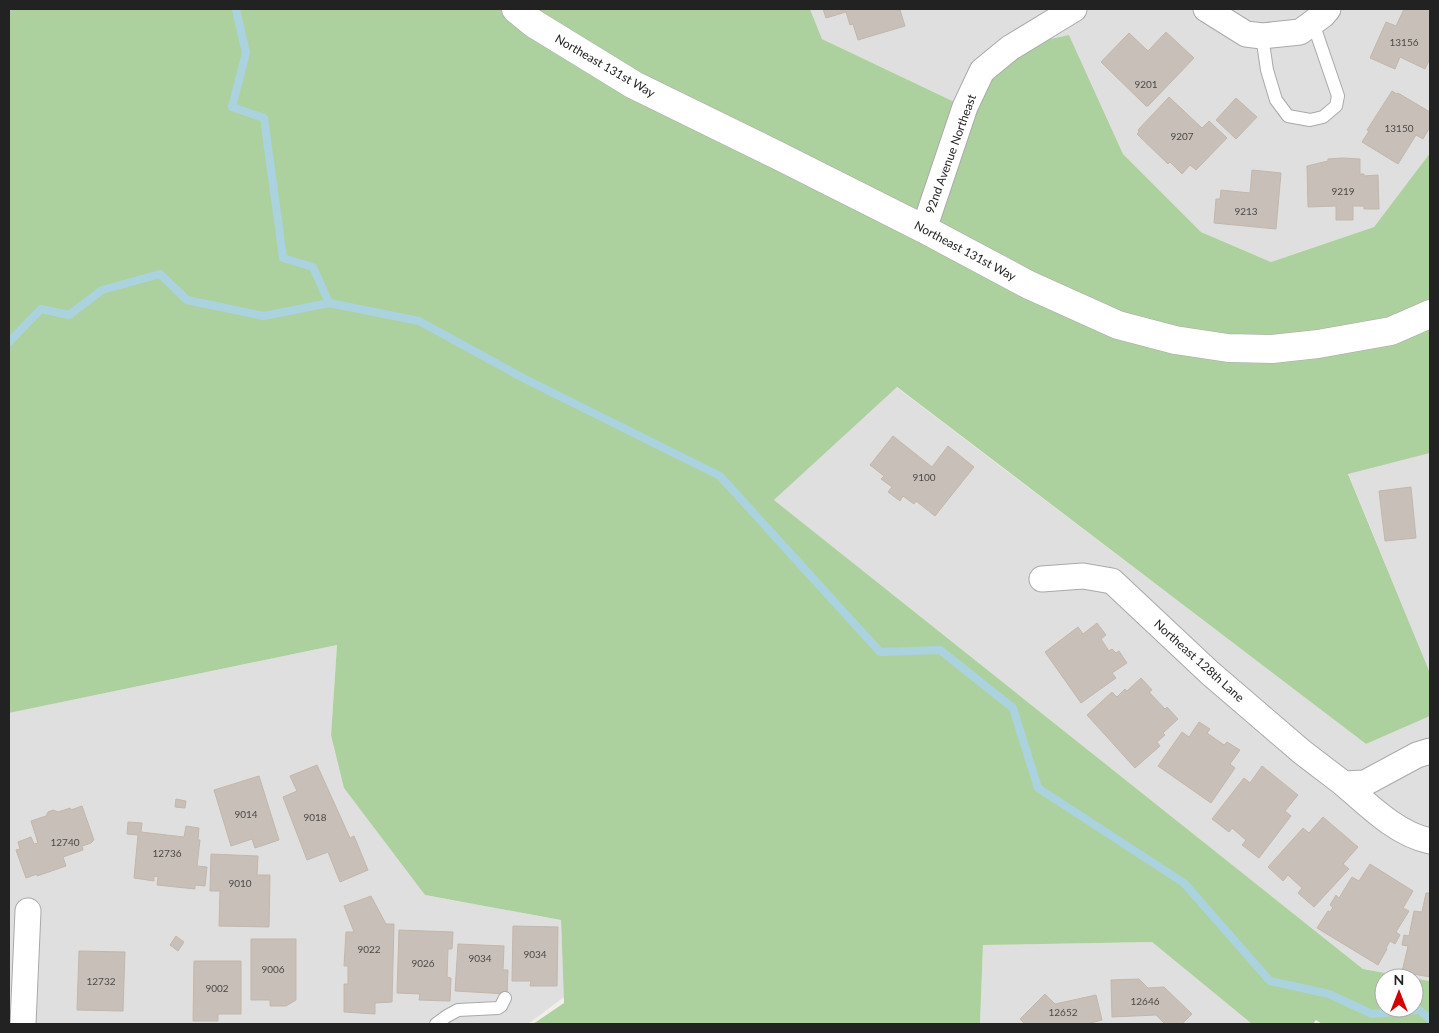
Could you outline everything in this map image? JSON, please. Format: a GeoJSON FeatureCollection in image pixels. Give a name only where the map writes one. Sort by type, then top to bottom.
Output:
{"type":"FeatureCollection","features":[{"type":"Feature","properties":{"kind":"street","name":"92nd Avenue Northeast"},"geometry":{"type":"LineString","coordinates":[[924,229],[965,107],[982,71],[1010,48],[1074,9]]}},
{"type":"Feature","properties":{"kind":"street"},"geometry":{"type":"LineString","coordinates":[[1206,9],[1246,34],[1262,36],[1300,32],[1320,16]]}},
{"type":"Feature","properties":{"kind":"street","name":"Northeast 131st Way"},"geometry":{"type":"LineString","coordinates":[[525,16],[634,85],[924,229],[1029,284],[1118,325],[1175,340],[1228,348],[1272,349],[1318,344],[1391,331],[1430,314]]}},
{"type":"Feature","properties":{"kind":"street","name":"Northeast 128th Lane"},"geometry":{"type":"LineString","coordinates":[[1042,579],[1083,576],[1112,581],[1210,673],[1302,752],[1392,823],[1417,838],[1430,841]]}},
{"type":"Feature","properties":{"kind":"street"},"geometry":{"type":"LineString","coordinates":[[1344,784],[1365,783],[1417,755],[1430,751]]}},
{"type":"Feature","properties":{"kind":"street"},"geometry":{"type":"LineString","coordinates":[[23,1024],[28,911]]}},
{"type":"Feature","properties":{"kind":"lane"},"geometry":{"type":"LineString","coordinates":[[1262,36],[1276,100],[1288,116],[1310,120],[1323,117],[1336,106],[1338,96],[1320,16]]}},
{"type":"Feature","properties":{"kind":"lane"},"geometry":{"type":"LineString","coordinates":[[436,1024],[458,1010],[500,1007],[505,998]]}},
{"type":"Feature","properties":{"kind":"shaded area"},"geometry":{"type":"Polygon","coordinates":[[[810,9],[1430,9],[1430,153],[1374,227],[1271,262],[1201,232],[1123,154],[1069,35],[965,107],[822,39],[810,9]]]}},
{"type":"Feature","properties":{"kind":"shaded area"},"geometry":{"type":"Polygon","coordinates":[[[896,387],[1366,744],[1430,716],[1430,981],[1424,980],[1424,968],[1374,968],[1374,971],[1363,969],[774,500],[896,387]]]}},
{"type":"Feature","properties":{"kind":"shaded area"},"geometry":{"type":"Polygon","coordinates":[[[1430,453],[1430,673],[1348,473],[1430,453]]]}},
{"type":"Feature","properties":{"kind":"shaded area"},"geometry":{"type":"Polygon","coordinates":[[[337,645],[331,735],[425,895],[561,920],[564,997],[528,1024],[9,1024],[9,713],[337,645]]]}},
{"type":"Feature","properties":{"kind":"shaded area"},"geometry":{"type":"Polygon","coordinates":[[[1152,942],[1252,1024],[980,1024],[983,945],[1152,942]]]}},
{"type":"Feature","properties":{"kind":"green space"},"geometry":{"type":"Polygon","coordinates":[[[9,9],[810,9],[822,39],[965,107],[1010,48],[1069,35],[1123,154],[1201,232],[1271,262],[1374,227],[1430,153],[1430,453],[1348,474],[1430,673],[1430,716],[1366,744],[897,387],[774,500],[1363,969],[1374,971],[1374,1018],[1424,1018],[1424,980],[1430,981],[1430,1024],[1322,1024],[1316,1020],[1313,1024],[1252,1024],[1152,942],[983,945],[980,1024],[533,1024],[564,1003],[561,920],[425,895],[344,788],[331,735],[337,645],[9,713],[9,9]]]}},
{"type":"Feature","properties":{"kind":"building"},"geometry":{"type":"Polygon","coordinates":[[[823,9],[903,9],[900,10],[905,26],[858,40],[853,24],[850,25],[846,12],[826,18],[823,9]]]}},
{"type":"Feature","properties":{"kind":"building"},"geometry":{"type":"Polygon","coordinates":[[[1404,9],[1430,9],[1430,59],[1425,69],[1400,57],[1395,69],[1370,58],[1386,22],[1396,26],[1404,9]]]}},
{"type":"Feature","properties":{"kind":"building"},"geometry":{"type":"Polygon","coordinates":[[[1166,32],[1194,58],[1146,106],[1101,62],[1129,33],[1148,51],[1166,32]]]}},
{"type":"Feature","properties":{"kind":"building"},"geometry":{"type":"Polygon","coordinates":[[[1392,91],[1430,112],[1430,127],[1423,139],[1416,135],[1398,164],[1362,142],[1369,131],[1367,130],[1392,91]]]}},
{"type":"Feature","properties":{"kind":"building"},"geometry":{"type":"Polygon","coordinates":[[[1169,97],[1202,128],[1209,121],[1227,138],[1196,170],[1190,165],[1182,174],[1170,162],[1168,164],[1137,134],[1138,130],[1169,97]]]}},
{"type":"Feature","properties":{"kind":"building"},"geometry":{"type":"Polygon","coordinates":[[[1236,98],[1257,117],[1236,139],[1216,120],[1236,98]]]}},
{"type":"Feature","properties":{"kind":"building"},"geometry":{"type":"Polygon","coordinates":[[[1328,159],[1360,159],[1360,174],[1364,174],[1364,176],[1378,175],[1379,209],[1364,209],[1364,206],[1353,206],[1353,220],[1336,220],[1336,206],[1308,207],[1307,166],[1328,161],[1328,159]]]}},
{"type":"Feature","properties":{"kind":"building"},"geometry":{"type":"Polygon","coordinates":[[[1252,170],[1281,173],[1276,229],[1214,223],[1216,199],[1220,199],[1221,190],[1250,193],[1252,170]]]}},
{"type":"Feature","properties":{"kind":"building"},"geometry":{"type":"Polygon","coordinates":[[[893,436],[932,467],[948,446],[974,467],[935,516],[916,501],[914,504],[903,496],[900,501],[888,492],[892,487],[881,479],[884,476],[870,465],[893,436]]]}},
{"type":"Feature","properties":{"kind":"building"},"geometry":{"type":"Polygon","coordinates":[[[1411,487],[1416,538],[1385,541],[1379,491],[1411,487]]]}},
{"type":"Feature","properties":{"kind":"building"},"geometry":{"type":"Polygon","coordinates":[[[1097,623],[1106,635],[1101,639],[1109,651],[1112,649],[1116,653],[1119,651],[1127,663],[1112,673],[1116,678],[1081,703],[1045,652],[1078,627],[1083,634],[1097,623]]]}},
{"type":"Feature","properties":{"kind":"building"},"geometry":{"type":"Polygon","coordinates":[[[1141,678],[1152,690],[1149,692],[1165,709],[1167,707],[1178,719],[1163,733],[1165,735],[1157,742],[1160,746],[1135,768],[1087,715],[1112,692],[1117,697],[1125,689],[1127,691],[1141,678]]]}},
{"type":"Feature","properties":{"kind":"building"},"geometry":{"type":"Polygon","coordinates":[[[1199,722],[1210,729],[1207,733],[1224,745],[1227,742],[1240,750],[1230,764],[1235,768],[1211,803],[1158,766],[1182,732],[1189,737],[1199,722]]]}},
{"type":"Feature","properties":{"kind":"building"},"geometry":{"type":"Polygon","coordinates":[[[317,765],[350,838],[354,836],[368,870],[340,882],[328,852],[307,860],[283,797],[297,791],[290,776],[317,765]]]}},
{"type":"Feature","properties":{"kind":"building"},"geometry":{"type":"Polygon","coordinates":[[[1262,766],[1298,795],[1285,811],[1291,816],[1259,858],[1242,845],[1246,840],[1232,828],[1229,832],[1212,819],[1244,778],[1250,783],[1262,766]]]}},
{"type":"Feature","properties":{"kind":"building"},"geometry":{"type":"Polygon","coordinates":[[[259,776],[279,840],[255,848],[252,839],[231,846],[214,790],[259,776]]]}},
{"type":"Feature","properties":{"kind":"building"},"geometry":{"type":"Polygon","coordinates":[[[176,799],[186,801],[185,808],[175,807],[176,799]]]}},
{"type":"Feature","properties":{"kind":"building"},"geometry":{"type":"Polygon","coordinates":[[[82,806],[94,840],[82,846],[83,850],[63,857],[66,866],[26,878],[16,850],[20,849],[18,842],[31,837],[34,844],[38,843],[31,821],[46,816],[48,812],[53,810],[58,812],[82,806]]]}},
{"type":"Feature","properties":{"kind":"building"},"geometry":{"type":"Polygon","coordinates":[[[1323,817],[1358,847],[1343,864],[1349,869],[1314,907],[1298,893],[1302,888],[1288,875],[1283,881],[1268,867],[1303,828],[1309,833],[1323,817]]]}},
{"type":"Feature","properties":{"kind":"building"},"geometry":{"type":"Polygon","coordinates":[[[128,822],[142,823],[141,832],[184,837],[186,826],[199,828],[198,840],[200,840],[197,866],[207,867],[205,886],[195,885],[195,889],[157,885],[158,877],[154,876],[154,881],[134,878],[138,835],[127,834],[128,822]]]}},
{"type":"Feature","properties":{"kind":"building"},"geometry":{"type":"Polygon","coordinates":[[[211,854],[258,856],[257,875],[270,875],[269,927],[219,926],[220,891],[210,891],[211,854]]]}},
{"type":"Feature","properties":{"kind":"building"},"geometry":{"type":"Polygon","coordinates":[[[1370,864],[1413,891],[1403,908],[1409,911],[1396,932],[1400,935],[1395,944],[1390,941],[1378,965],[1317,928],[1328,911],[1330,912],[1333,907],[1330,905],[1336,895],[1339,898],[1352,877],[1359,881],[1370,864]]]}},
{"type":"Feature","properties":{"kind":"building"},"geometry":{"type":"Polygon","coordinates":[[[1426,893],[1430,893],[1430,977],[1424,976],[1424,968],[1403,968],[1408,946],[1402,945],[1404,935],[1409,936],[1414,911],[1422,912],[1426,893]]]}},
{"type":"Feature","properties":{"kind":"building"},"geometry":{"type":"Polygon","coordinates":[[[371,896],[386,924],[394,924],[392,1002],[375,1003],[375,1014],[344,1012],[344,984],[348,984],[348,966],[344,966],[346,932],[354,932],[344,906],[371,896]]]}},
{"type":"Feature","properties":{"kind":"building"},"geometry":{"type":"Polygon","coordinates":[[[513,926],[558,927],[557,986],[530,986],[531,981],[512,981],[513,926]]]}},
{"type":"Feature","properties":{"kind":"building"},"geometry":{"type":"Polygon","coordinates":[[[399,930],[453,932],[452,949],[448,949],[447,977],[451,978],[450,1001],[419,1000],[420,994],[397,993],[399,930]]]}},
{"type":"Feature","properties":{"kind":"building"},"geometry":{"type":"Polygon","coordinates":[[[176,936],[184,942],[178,951],[170,945],[176,936]]]}},
{"type":"Feature","properties":{"kind":"building"},"geometry":{"type":"Polygon","coordinates":[[[251,939],[296,939],[296,1000],[286,1006],[270,1006],[270,1000],[251,1000],[251,939]]]}},
{"type":"Feature","properties":{"kind":"building"},"geometry":{"type":"Polygon","coordinates":[[[458,944],[504,946],[503,970],[508,970],[507,994],[455,991],[458,944]]]}},
{"type":"Feature","properties":{"kind":"building"},"geometry":{"type":"Polygon","coordinates":[[[79,951],[125,952],[123,1011],[77,1010],[79,951]]]}},
{"type":"Feature","properties":{"kind":"building"},"geometry":{"type":"Polygon","coordinates":[[[194,961],[241,961],[241,1014],[218,1014],[218,1021],[193,1021],[194,961]]]}},
{"type":"Feature","properties":{"kind":"building"},"geometry":{"type":"Polygon","coordinates":[[[1139,979],[1148,988],[1164,987],[1192,1014],[1182,1024],[1165,1024],[1156,1015],[1112,1017],[1111,980],[1139,979]]]}},
{"type":"Feature","properties":{"kind":"building"},"geometry":{"type":"Polygon","coordinates":[[[1045,994],[1055,1004],[1096,995],[1102,1020],[1087,1024],[1025,1024],[1020,1019],[1045,994]]]}},
{"type":"Feature","properties":{"kind":"waterway"},"geometry":{"type":"LineString","coordinates":[[236,9],[246,53],[232,107],[264,118],[283,258],[313,267],[329,303]]}},
{"type":"Feature","properties":{"kind":"waterway"},"geometry":{"type":"LineString","coordinates":[[9,342],[41,309],[69,315],[102,290],[160,274],[187,300],[264,316],[329,303],[419,321],[525,379],[720,476],[880,652],[940,650],[1013,708],[1038,788],[1184,883],[1270,981],[1329,994],[1372,1014],[1419,1010],[1430,1019]]}}]}
